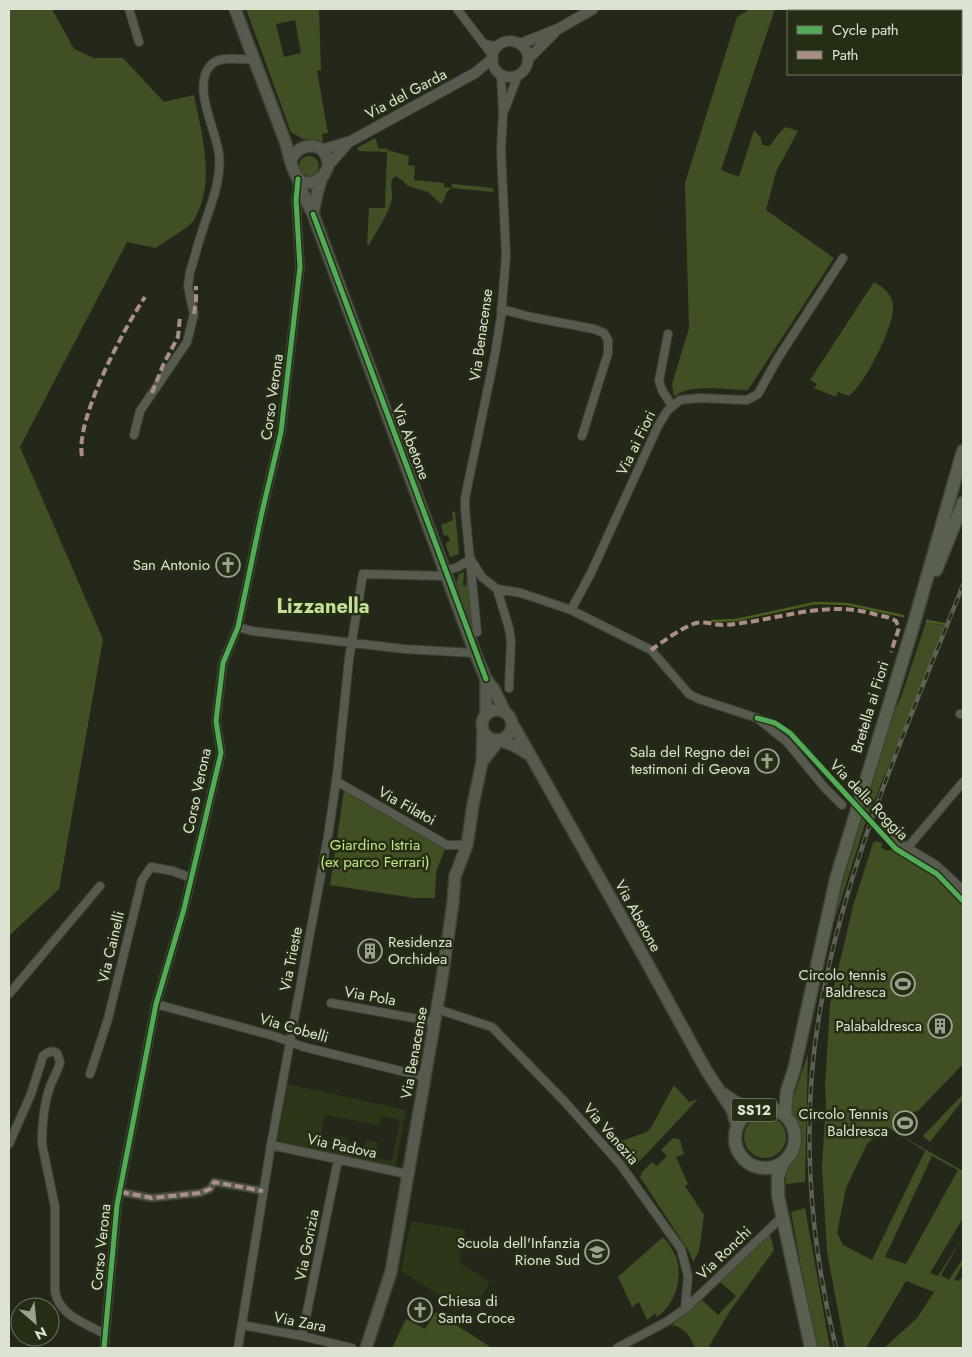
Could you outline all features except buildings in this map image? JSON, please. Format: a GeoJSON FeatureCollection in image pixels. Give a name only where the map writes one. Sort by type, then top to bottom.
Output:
{"type":"FeatureCollection","features":[{"type":"Feature","properties":{"kind":"main road","name":"SS12"},"geometry":{"type":"LineString","coordinates":[[235,9],[285,141],[292,170],[298,179],[300,188],[313,214]]}},
{"type":"Feature","properties":{"kind":"main road"},"geometry":{"type":"LineString","coordinates":[[285,141],[302,147],[312,146],[321,150],[327,159],[328,166],[322,178],[313,214]]}},
{"type":"Feature","properties":{"kind":"main road"},"geometry":{"type":"LineString","coordinates":[[291,160],[297,150],[302,147]]}},
{"type":"Feature","properties":{"kind":"main road"},"geometry":{"type":"LineString","coordinates":[[298,179],[308,182],[322,178]]}},
{"type":"Feature","properties":{"kind":"main road","name":"Via Abetone"},"geometry":{"type":"LineString","coordinates":[[313,214],[486,679]]}},
{"type":"Feature","properties":{"kind":"main road","name":"Bretella ai Fiori"},"geometry":{"type":"LineString","coordinates":[[785,1116],[786,1092],[794,1070],[836,879],[914,623],[963,451]]}},
{"type":"Feature","properties":{"kind":"main road"},"geometry":{"type":"LineString","coordinates":[[914,623],[963,503]]}},
{"type":"Feature","properties":{"kind":"main road","name":"SS12"},"geometry":{"type":"LineString","coordinates":[[486,679],[495,691],[505,712],[511,718],[512,726],[529,755]]}},
{"type":"Feature","properties":{"kind":"main road","name":"SS12"},"geometry":{"type":"LineString","coordinates":[[483,731],[482,723],[486,714],[486,679]]}},
{"type":"Feature","properties":{"kind":"main road"},"geometry":{"type":"LineString","coordinates":[[486,714],[493,710],[505,712]]}},
{"type":"Feature","properties":{"kind":"main road"},"geometry":{"type":"LineString","coordinates":[[499,740],[508,735],[512,726]]}},
{"type":"Feature","properties":{"kind":"main road"},"geometry":{"type":"LineString","coordinates":[[483,731],[488,737],[515,746],[529,755]]}},
{"type":"Feature","properties":{"kind":"main road","name":"Via Benacense"},"geometry":{"type":"LineString","coordinates":[[366,1348],[391,1272],[437,1009],[453,903],[455,876],[467,845],[482,762],[483,731]]}},
{"type":"Feature","properties":{"kind":"main road","name":"Via Benacense"},"geometry":{"type":"LineString","coordinates":[[482,762],[499,740]]}},
{"type":"Feature","properties":{"kind":"main road","name":"Via Abetone"},"geometry":{"type":"LineString","coordinates":[[529,755],[592,864],[706,1070],[721,1092]]}},
{"type":"Feature","properties":{"kind":"main road","name":"SS12"},"geometry":{"type":"LineString","coordinates":[[721,1092],[741,1106],[747,1108],[766,1108],[785,1116],[793,1128],[795,1144],[791,1154],[784,1161],[778,1176],[778,1196],[809,1347]]}},
{"type":"Feature","properties":{"kind":"main road","name":"SS12"},"geometry":{"type":"LineString","coordinates":[[721,1092],[732,1110],[737,1127],[735,1139],[740,1155],[746,1161],[758,1167],[767,1176],[778,1196]]}},
{"type":"Feature","properties":{"kind":"main road","name":"Bretella ai Fiori"},"geometry":{"type":"LineString","coordinates":[[766,1108],[786,1092]]}},
{"type":"Feature","properties":{"kind":"main road","name":"SS12"},"geometry":{"type":"LineString","coordinates":[[737,1127],[745,1116],[766,1108]]}},
{"type":"Feature","properties":{"kind":"main road"},"geometry":{"type":"LineString","coordinates":[[758,1167],[769,1168],[784,1161]]}},
{"type":"Feature","properties":{"kind":"street"},"geometry":{"type":"LineString","coordinates":[[129,9],[139,42]]}},
{"type":"Feature","properties":{"kind":"street"},"geometry":{"type":"LineString","coordinates":[[458,9],[494,54],[499,72],[503,113]]}},
{"type":"Feature","properties":{"kind":"street"},"geometry":{"type":"LineString","coordinates":[[494,54],[507,42],[520,44],[558,29],[593,9]]}},
{"type":"Feature","properties":{"kind":"street"},"geometry":{"type":"LineString","coordinates":[[503,113],[518,76],[526,68],[529,58],[558,29]]}},
{"type":"Feature","properties":{"kind":"street"},"geometry":{"type":"LineString","coordinates":[[520,44],[525,49],[529,58]]}},
{"type":"Feature","properties":{"kind":"street","name":"Via del Garda"},"geometry":{"type":"LineString","coordinates":[[321,150],[350,141],[475,73],[494,54]]}},
{"type":"Feature","properties":{"kind":"street"},"geometry":{"type":"LineString","coordinates":[[134,435],[140,411],[187,342],[194,314],[188,287],[190,272],[219,178],[218,149],[204,97],[206,75],[209,66],[223,58],[254,59]]}},
{"type":"Feature","properties":{"kind":"street"},"geometry":{"type":"LineString","coordinates":[[499,72],[510,77],[518,76]]}},
{"type":"Feature","properties":{"kind":"street","name":"Via del Garda"},"geometry":{"type":"LineString","coordinates":[[475,73],[499,72]]}},
{"type":"Feature","properties":{"kind":"street","name":"Via Benacense"},"geometry":{"type":"LineString","coordinates":[[477,632],[465,498],[488,391],[501,309],[506,255],[502,195],[501,133],[503,113]]}},
{"type":"Feature","properties":{"kind":"street","name":"Via del Garda"},"geometry":{"type":"LineString","coordinates":[[328,166],[350,141]]}},
{"type":"Feature","properties":{"kind":"street","name":"Corso Verona"},"geometry":{"type":"LineString","coordinates":[[104,1348],[117,1205],[156,1004],[184,909],[221,753],[216,721],[223,663],[238,627],[254,564],[262,512],[281,432],[300,267],[296,200],[298,179]]}},
{"type":"Feature","properties":{"kind":"street","name":"Via ai Fiori"},"geometry":{"type":"LineString","coordinates":[[571,610],[591,573],[662,417],[680,400],[747,400],[758,394],[778,358],[843,258]]}},
{"type":"Feature","properties":{"kind":"street"},"geometry":{"type":"LineString","coordinates":[[501,309],[594,329],[604,334],[608,340],[608,353],[582,436]]}},
{"type":"Feature","properties":{"kind":"street"},"geometry":{"type":"LineString","coordinates":[[668,334],[659,382],[672,406]]}},
{"type":"Feature","properties":{"kind":"street"},"geometry":{"type":"LineString","coordinates":[[446,573],[471,559],[482,577],[497,589],[509,628],[511,642],[509,688]]}},
{"type":"Feature","properties":{"kind":"street","name":"Via Trieste"},"geometry":{"type":"LineString","coordinates":[[238,1348],[260,1222],[263,1191],[289,1042],[315,911],[336,781],[352,643],[363,574],[396,576],[446,573]]}},
{"type":"Feature","properties":{"kind":"street","name":"Via della Roggia"},"geometry":{"type":"LineString","coordinates":[[497,589],[521,593],[571,610],[651,650],[689,694],[757,718],[786,742],[842,805]]}},
{"type":"Feature","properties":{"kind":"street"},"geometry":{"type":"LineString","coordinates":[[238,627],[252,631],[352,643],[429,651],[476,653]]}},
{"type":"Feature","properties":{"kind":"street","name":"Via Filatoi"},"geometry":{"type":"LineString","coordinates":[[336,781],[447,845],[467,845]]}},
{"type":"Feature","properties":{"kind":"street","name":"Via della Roggia"},"geometry":{"type":"LineString","coordinates":[[908,847],[963,782]]}},
{"type":"Feature","properties":{"kind":"street","name":"Via della Roggia"},"geometry":{"type":"LineString","coordinates":[[891,838],[936,864],[963,890]]}},
{"type":"Feature","properties":{"kind":"street","name":"Via Cainelli"},"geometry":{"type":"LineString","coordinates":[[90,1074],[108,1019],[142,880],[151,867],[173,871],[191,878]]}},
{"type":"Feature","properties":{"kind":"street"},"geometry":{"type":"LineString","coordinates":[[9,994],[100,886]]}},
{"type":"Feature","properties":{"kind":"street","name":"Via Pola"},"geometry":{"type":"LineString","coordinates":[[331,1003],[434,1022]]}},
{"type":"Feature","properties":{"kind":"street","name":"Via Cobelli"},"geometry":{"type":"LineString","coordinates":[[156,1004],[274,1036],[289,1042],[425,1077]]}},
{"type":"Feature","properties":{"kind":"street","name":"Via Venezia"},"geometry":{"type":"LineString","coordinates":[[437,1009],[492,1027],[564,1101],[620,1164],[681,1249],[688,1276],[685,1309]]}},
{"type":"Feature","properties":{"kind":"street"},"geometry":{"type":"LineString","coordinates":[[9,1144],[32,1094],[44,1056],[48,1052],[53,1051],[57,1053],[60,1062],[46,1101],[42,1144],[55,1207],[55,1292],[58,1304],[63,1310],[105,1334]]}},
{"type":"Feature","properties":{"kind":"street","name":"Via Padova"},"geometry":{"type":"LineString","coordinates":[[271,1145],[407,1174]]}},
{"type":"Feature","properties":{"kind":"street","name":"Via Gorizia"},"geometry":{"type":"LineString","coordinates":[[302,1336],[338,1160]]}},
{"type":"Feature","properties":{"kind":"street"},"geometry":{"type":"LineString","coordinates":[[121,1192],[152,1198],[200,1193],[210,1190],[214,1182],[263,1191]]}},
{"type":"Feature","properties":{"kind":"street","name":"Via Ronchi"},"geometry":{"type":"LineString","coordinates":[[685,1309],[782,1217]]}},
{"type":"Feature","properties":{"kind":"street"},"geometry":{"type":"LineString","coordinates":[[617,1348],[666,1322],[685,1309]]}},
{"type":"Feature","properties":{"kind":"street","name":"Via Zara"},"geometry":{"type":"LineString","coordinates":[[242,1326],[302,1336],[352,1348]]}},
{"type":"Feature","properties":{"kind":"shaded area"},"geometry":{"type":"Polygon","coordinates":[[[287,1084],[406,1110],[395,1168],[277,1143],[287,1084]],[[325,1115],[319,1147],[334,1150],[336,1136],[347,1138],[347,1143],[364,1147],[366,1140],[378,1142],[375,1158],[392,1161],[400,1120],[381,1116],[379,1125],[325,1115]]]}},
{"type":"Feature","properties":{"kind":"shaded area"},"geometry":{"type":"Polygon","coordinates":[[[411,1221],[465,1230],[459,1263],[490,1282],[474,1309],[465,1303],[461,1309],[401,1271],[411,1221]]]}},
{"type":"Feature","properties":{"kind":"green space"},"geometry":{"type":"Polygon","coordinates":[[[9,9],[52,9],[74,49],[94,58],[123,58],[164,102],[194,95],[203,143],[206,175],[201,205],[194,220],[187,226],[156,248],[127,242],[20,447],[103,639],[59,889],[9,936],[9,9]]]}},
{"type":"Feature","properties":{"kind":"green space"},"geometry":{"type":"Polygon","coordinates":[[[246,9],[319,9],[321,70],[317,71],[328,133],[322,134],[323,142],[303,139],[291,132],[246,9]],[[295,20],[276,24],[284,57],[301,53],[295,20]]]}},
{"type":"Feature","properties":{"kind":"green space"},"geometry":{"type":"Polygon","coordinates":[[[750,9],[775,9],[721,170],[739,177],[754,130],[761,138],[762,145],[770,146],[786,127],[798,131],[776,172],[766,210],[834,258],[748,390],[698,389],[688,390],[674,397],[672,384],[689,328],[685,183],[737,17],[750,9]]]}},
{"type":"Feature","properties":{"kind":"green space"},"geometry":{"type":"Polygon","coordinates":[[[375,138],[379,149],[387,148],[387,150],[409,156],[408,165],[415,166],[414,180],[444,183],[444,187],[452,188],[449,189],[441,204],[428,192],[408,186],[395,176],[391,186],[392,198],[389,209],[369,245],[367,245],[369,208],[385,208],[387,152],[359,151],[357,148],[375,138]]]}},
{"type":"Feature","properties":{"kind":"green space"},"geometry":{"type":"Polygon","coordinates":[[[309,156],[316,159],[319,166],[316,173],[309,176],[302,173],[299,166],[302,159],[309,156]]]}},
{"type":"Feature","properties":{"kind":"green space"},"geometry":{"type":"Polygon","coordinates":[[[452,184],[492,188],[494,192],[452,188],[452,184]]]}},
{"type":"Feature","properties":{"kind":"green space"},"geometry":{"type":"Polygon","coordinates":[[[874,282],[881,286],[891,297],[893,305],[889,326],[878,354],[863,380],[849,396],[838,392],[836,397],[814,388],[817,384],[810,380],[874,282]]]}},
{"type":"Feature","properties":{"kind":"green space"},"geometry":{"type":"Polygon","coordinates":[[[455,511],[459,554],[450,557],[446,546],[447,542],[450,541],[448,535],[444,536],[441,525],[453,520],[452,512],[455,511]]]}},
{"type":"Feature","properties":{"kind":"green space"},"geometry":{"type":"Polygon","coordinates":[[[464,572],[463,585],[466,586],[467,574],[471,578],[474,613],[470,623],[456,584],[459,574],[464,572]]]}},
{"type":"Feature","properties":{"kind":"green space"},"geometry":{"type":"Polygon","coordinates":[[[926,622],[945,626],[869,814],[864,811],[890,720],[900,700],[926,622]]]}},
{"type":"Feature","properties":{"kind":"green space","name":"Giardino Istria (ex parco Ferrari)"},"geometry":{"type":"Polygon","coordinates":[[[344,791],[445,849],[436,872],[435,898],[414,898],[330,885],[344,791]]]}},
{"type":"Feature","properties":{"kind":"green space"},"geometry":{"type":"Polygon","coordinates":[[[862,818],[866,821],[833,925],[840,892],[862,818]]]}},
{"type":"Feature","properties":{"kind":"green space"},"geometry":{"type":"Polygon","coordinates":[[[876,841],[882,843],[881,848],[889,851],[893,846],[898,846],[895,851],[933,873],[963,904],[963,1064],[918,1111],[898,1115],[891,1123],[902,1136],[963,1171],[963,1218],[930,1273],[938,1276],[963,1237],[941,1275],[949,1280],[963,1258],[963,1264],[954,1280],[958,1281],[963,1277],[963,1348],[884,1348],[917,1318],[934,1292],[906,1281],[866,1348],[845,1348],[827,1252],[822,1166],[830,1004],[853,906],[873,843],[876,841]],[[887,1127],[867,1144],[846,1188],[837,1233],[843,1245],[872,1260],[925,1151],[887,1127]],[[932,1156],[885,1257],[906,1264],[958,1170],[932,1156]]]}},
{"type":"Feature","properties":{"kind":"green space"},"geometry":{"type":"Polygon","coordinates":[[[808,1054],[805,1182],[786,1184],[786,1170],[796,1157],[801,1145],[799,1135],[789,1114],[808,1054]]]}},
{"type":"Feature","properties":{"kind":"green space"},"geometry":{"type":"Polygon","coordinates":[[[674,1085],[689,1102],[698,1099],[637,1164],[633,1165],[615,1143],[647,1132],[674,1085]]]}},
{"type":"Feature","properties":{"kind":"green space"},"geometry":{"type":"Polygon","coordinates":[[[963,1094],[963,1100],[930,1142],[923,1136],[963,1094]]]}},
{"type":"Feature","properties":{"kind":"green space"},"geometry":{"type":"Polygon","coordinates":[[[761,1116],[769,1116],[780,1122],[786,1137],[780,1152],[769,1158],[761,1158],[750,1152],[744,1141],[744,1133],[750,1122],[761,1116]]]}},
{"type":"Feature","properties":{"kind":"green space"},"geometry":{"type":"Polygon","coordinates":[[[675,1138],[680,1140],[684,1154],[676,1157],[688,1184],[685,1186],[704,1215],[699,1251],[693,1262],[690,1253],[640,1177],[642,1172],[652,1162],[657,1166],[667,1156],[661,1150],[675,1138]]]}},
{"type":"Feature","properties":{"kind":"green space"},"geometry":{"type":"Polygon","coordinates":[[[805,1208],[830,1348],[816,1348],[791,1212],[805,1208]]]}},
{"type":"Feature","properties":{"kind":"green space"},"geometry":{"type":"Polygon","coordinates":[[[770,1234],[774,1250],[730,1311],[708,1348],[695,1348],[686,1333],[672,1325],[702,1300],[718,1315],[736,1296],[719,1281],[770,1234]]]}},
{"type":"Feature","properties":{"kind":"green space"},"geometry":{"type":"Polygon","coordinates":[[[663,1237],[676,1257],[679,1273],[678,1281],[673,1298],[664,1312],[657,1317],[655,1313],[647,1320],[639,1302],[632,1307],[618,1277],[663,1237]]]}},
{"type":"Feature","properties":{"kind":"green space"},"geometry":{"type":"Polygon","coordinates":[[[436,1312],[492,1348],[392,1348],[406,1319],[425,1329],[436,1312]]]}},
{"type":"Feature","properties":{"kind":"waterway"},"geometry":{"type":"LineString","coordinates":[[712,621],[736,620],[815,603],[847,604],[903,616]]}},
{"type":"Feature","properties":{"kind":"waterway"},"geometry":{"type":"LineString","coordinates":[[927,621],[944,624]]}},
{"type":"Feature","properties":{"kind":"railway"},"geometry":{"type":"LineString","coordinates":[[836,1348],[819,1264],[810,1178],[809,1134],[811,1091],[821,1005],[832,951],[863,845],[901,740],[963,585]]}},
{"type":"Feature","properties":{"kind":"marked path"},"geometry":{"type":"LineString","coordinates":[[194,314],[196,286]]}},
{"type":"Feature","properties":{"kind":"marked path"},"geometry":{"type":"LineString","coordinates":[[82,456],[82,440],[93,398],[114,351],[145,297]]}},
{"type":"Feature","properties":{"kind":"marked path"},"geometry":{"type":"LineString","coordinates":[[152,393],[164,363],[178,337],[180,316]]}},
{"type":"Feature","properties":{"kind":"marked path"},"geometry":{"type":"LineString","coordinates":[[651,650],[677,632],[696,623],[723,625],[817,610],[836,609],[855,610],[891,618],[896,621],[899,628],[891,652]]}},
{"type":"Feature","properties":{"kind":"marked path"},"geometry":{"type":"LineString","coordinates":[[121,1192],[152,1198],[200,1193],[210,1189],[214,1182],[263,1191]]}},
{"type":"Feature","properties":{"kind":"cycle path"},"geometry":{"type":"LineString","coordinates":[[104,1348],[117,1205],[156,1004],[184,909],[221,753],[216,721],[223,663],[238,627],[281,432],[300,267],[296,200],[298,179]]}},
{"type":"Feature","properties":{"kind":"cycle path"},"geometry":{"type":"LineString","coordinates":[[313,214],[486,679]]}},
{"type":"Feature","properties":{"kind":"cycle path"},"geometry":{"type":"LineString","coordinates":[[757,718],[775,723],[790,733],[896,849],[937,874],[963,901]]}},
{"type":"Feature","properties":{"kind":"place","name":"San Antonio"},"geometry":{"type":"Point","coordinates":[228,565]}},
{"type":"Feature","properties":{"kind":"place","name":"Sala del Regno dei testimoni di Geova"},"geometry":{"type":"Point","coordinates":[767,761]}},
{"type":"Feature","properties":{"kind":"place","name":"Residenza Orchidea"},"geometry":{"type":"Point","coordinates":[370,951]}},
{"type":"Feature","properties":{"kind":"place","name":"Circolo tennis Baldresca"},"geometry":{"type":"Point","coordinates":[903,984]}},
{"type":"Feature","properties":{"kind":"place","name":"Palabaldresca"},"geometry":{"type":"Point","coordinates":[940,1026]}},
{"type":"Feature","properties":{"kind":"place","name":"Circolo Tennis Baldresca"},"geometry":{"type":"Point","coordinates":[905,1123]}},
{"type":"Feature","properties":{"kind":"place","name":"Scuola dell'Infanzia Rione Sud"},"geometry":{"type":"Point","coordinates":[597,1252]}},
{"type":"Feature","properties":{"kind":"place","name":"Chiesa di Santa Croce"},"geometry":{"type":"Point","coordinates":[420,1310]}},
{"type":"Feature","properties":{"kind":"district","name":"Lizzanella"},"geometry":{"type":"Point","coordinates":[323,606]}}]}
